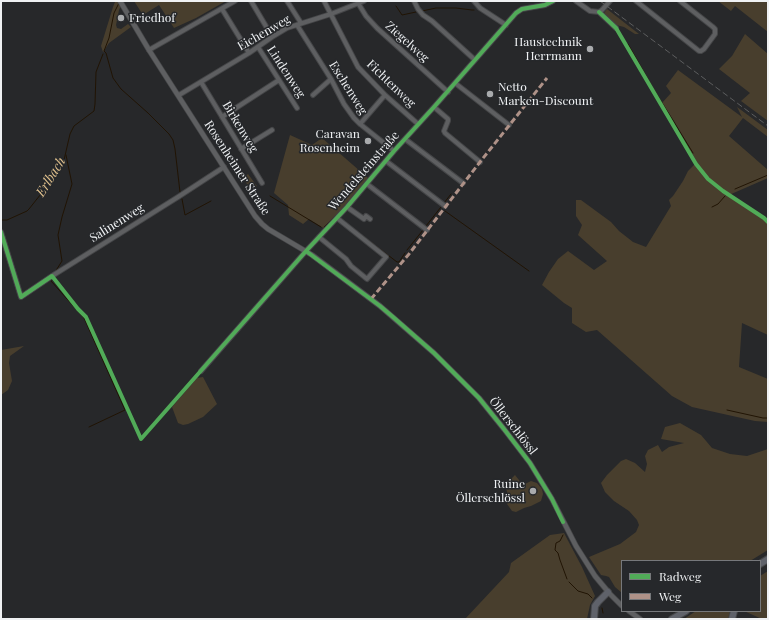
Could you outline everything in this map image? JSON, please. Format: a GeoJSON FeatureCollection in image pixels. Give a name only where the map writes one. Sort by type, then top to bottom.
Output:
{"type":"FeatureCollection","features":[{"type":"Feature","properties":{"kind":"highway"},"geometry":{"type":"LineString","coordinates":[[594,619],[595,606],[608,592]]}},
{"type":"Feature","properties":{"kind":"highway"},"geometry":{"type":"LineString","coordinates":[[672,619],[684,612]]}},
{"type":"Feature","properties":{"kind":"street"},"geometry":{"type":"LineString","coordinates":[[149,50],[235,1]]}},
{"type":"Feature","properties":{"kind":"street"},"geometry":{"type":"LineString","coordinates":[[251,1],[267,28]]}},
{"type":"Feature","properties":{"kind":"street","name":"Eschenweg"},"geometry":{"type":"LineString","coordinates":[[287,1],[344,104],[360,124],[394,151]]}},
{"type":"Feature","properties":{"kind":"street","name":"Fichtenweg"},"geometry":{"type":"LineString","coordinates":[[324,1],[358,66],[385,95],[418,124]]}},
{"type":"Feature","properties":{"kind":"street","name":"Eichenweg"},"geometry":{"type":"LineString","coordinates":[[179,95],[249,53],[282,31],[364,1]]}},
{"type":"Feature","properties":{"kind":"street"},"geometry":{"type":"LineString","coordinates":[[414,1],[423,15],[432,21],[475,60]]}},
{"type":"Feature","properties":{"kind":"street"},"geometry":{"type":"LineString","coordinates":[[474,1],[478,6],[506,25]]}},
{"type":"Feature","properties":{"kind":"street","name":"Wendelsteinstraße"},"geometry":{"type":"LineString","coordinates":[[201,371],[306,251],[347,207],[394,151],[448,92],[516,13],[522,9],[553,1]]}},
{"type":"Feature","properties":{"kind":"street"},"geometry":{"type":"LineString","coordinates":[[576,1],[590,11],[599,12],[616,28]]}},
{"type":"Feature","properties":{"kind":"street"},"geometry":{"type":"LineString","coordinates":[[599,12],[610,1]]}},
{"type":"Feature","properties":{"kind":"street"},"geometry":{"type":"LineString","coordinates":[[636,1],[699,51],[704,49],[716,32],[713,27],[680,1]]}},
{"type":"Feature","properties":{"kind":"street","name":"Rosenheimer Straße"},"geometry":{"type":"LineString","coordinates":[[121,2],[149,50],[255,216],[262,224],[306,251],[380,306],[434,353]]}},
{"type":"Feature","properties":{"kind":"street","name":"Ziegelweg"},"geometry":{"type":"LineString","coordinates":[[358,3],[366,16],[377,28],[448,92]]}},
{"type":"Feature","properties":{"kind":"street","name":"Lindenweg"},"geometry":{"type":"LineString","coordinates":[[222,9],[249,53]]}},
{"type":"Feature","properties":{"kind":"street","name":"Lindenweg"},"geometry":{"type":"LineString","coordinates":[[258,47],[297,108]]}},
{"type":"Feature","properties":{"kind":"street"},"geometry":{"type":"LineString","coordinates":[[313,95],[331,79]]}},
{"type":"Feature","properties":{"kind":"street"},"geometry":{"type":"LineString","coordinates":[[222,117],[279,80]]}},
{"type":"Feature","properties":{"kind":"street","name":"Birkenweg"},"geometry":{"type":"LineString","coordinates":[[201,82],[262,183]]}},
{"type":"Feature","properties":{"kind":"street"},"geometry":{"type":"LineString","coordinates":[[455,83],[510,125]]}},
{"type":"Feature","properties":{"kind":"street"},"geometry":{"type":"LineString","coordinates":[[360,124],[385,95]]}},
{"type":"Feature","properties":{"kind":"street"},"geometry":{"type":"LineString","coordinates":[[434,107],[448,119],[444,130],[445,133],[480,162]]}},
{"type":"Feature","properties":{"kind":"street"},"geometry":{"type":"LineString","coordinates":[[241,149],[272,130]]}},
{"type":"Feature","properties":{"kind":"street"},"geometry":{"type":"LineString","coordinates":[[405,139],[463,183]]}},
{"type":"Feature","properties":{"kind":"street"},"geometry":{"type":"LineString","coordinates":[[386,161],[445,206]]}},
{"type":"Feature","properties":{"kind":"street","name":"Salinenweg"},"geometry":{"type":"LineString","coordinates":[[1,232],[21,297],[224,167]]}},
{"type":"Feature","properties":{"kind":"street"},"geometry":{"type":"LineString","coordinates":[[367,184],[427,230]]}},
{"type":"Feature","properties":{"kind":"street"},"geometry":{"type":"LineString","coordinates":[[347,207],[364,219],[366,216],[370,219]]}},
{"type":"Feature","properties":{"kind":"street"},"geometry":{"type":"LineString","coordinates":[[319,237],[346,259],[351,266],[367,279],[386,256],[337,218]]}},
{"type":"Feature","properties":{"kind":"street","name":"Öllerschlössl"},"geometry":{"type":"LineString","coordinates":[[434,353],[479,398],[504,428],[540,480],[576,546],[595,576],[621,605]]}},
{"type":"Feature","properties":{"kind":"street"},"geometry":{"type":"LineString","coordinates":[[630,612],[640,619]]}},
{"type":"Feature","properties":{"kind":"shaded area"},"geometry":{"type":"Polygon","coordinates":[[[117,1],[121,6],[116,25],[117,28],[121,29],[128,24],[131,27],[109,43],[103,52],[101,46],[113,7],[117,1]]]}},
{"type":"Feature","properties":{"kind":"shaded area"},"geometry":{"type":"Polygon","coordinates":[[[134,1],[226,1],[196,18],[174,28],[159,5],[143,15],[134,1]]]}},
{"type":"Feature","properties":{"kind":"shaded area"},"geometry":{"type":"Polygon","coordinates":[[[718,1],[768,1],[768,32],[735,6],[731,11],[718,1]]]}},
{"type":"Feature","properties":{"kind":"shaded area"},"geometry":{"type":"Polygon","coordinates":[[[607,9],[639,34],[635,34],[624,27],[616,25],[604,13],[607,9]]]}},
{"type":"Feature","properties":{"kind":"shaded area"},"geometry":{"type":"Polygon","coordinates":[[[745,34],[768,54],[768,121],[741,101],[750,93],[719,69],[732,56],[745,34]]]}},
{"type":"Feature","properties":{"kind":"shaded area"},"geometry":{"type":"Polygon","coordinates":[[[678,70],[742,117],[737,107],[768,130],[768,137],[743,118],[729,136],[768,170],[768,178],[729,195],[768,221],[768,335],[742,323],[739,367],[768,379],[768,422],[755,421],[692,407],[672,396],[597,330],[586,332],[572,323],[572,308],[542,285],[558,259],[568,251],[594,270],[607,261],[578,235],[582,225],[576,216],[576,200],[581,200],[611,222],[619,231],[633,242],[646,247],[671,206],[669,200],[683,181],[688,171],[697,162],[662,103],[671,93],[666,86],[678,70]]]}},
{"type":"Feature","properties":{"kind":"shaded area"},"geometry":{"type":"Polygon","coordinates":[[[290,135],[312,145],[322,138],[368,178],[325,229],[309,219],[303,224],[289,215],[288,205],[274,193],[290,135]]]}},
{"type":"Feature","properties":{"kind":"shaded area"},"geometry":{"type":"Polygon","coordinates":[[[248,174],[257,186],[251,190],[243,178],[248,174]]]}},
{"type":"Feature","properties":{"kind":"shaded area"},"geometry":{"type":"Polygon","coordinates":[[[24,346],[10,356],[9,363],[12,381],[8,390],[1,395],[1,350],[24,346]]]}},
{"type":"Feature","properties":{"kind":"shaded area"},"geometry":{"type":"Polygon","coordinates":[[[203,377],[217,404],[203,417],[188,424],[183,425],[178,423],[172,407],[197,378],[203,377]]]}},
{"type":"Feature","properties":{"kind":"shaded area"},"geometry":{"type":"Polygon","coordinates":[[[680,423],[701,435],[712,448],[730,454],[747,456],[768,449],[768,550],[752,560],[621,560],[621,592],[615,587],[609,577],[601,575],[589,557],[620,544],[636,532],[639,525],[637,520],[629,511],[614,501],[605,492],[601,483],[621,461],[626,459],[635,463],[645,472],[647,464],[645,456],[648,450],[658,445],[662,452],[669,447],[684,443],[661,439],[665,427],[680,423]]]}},
{"type":"Feature","properties":{"kind":"shaded area"},"geometry":{"type":"Polygon","coordinates":[[[515,475],[521,486],[531,481],[537,483],[542,489],[543,494],[541,501],[516,512],[512,511],[507,504],[508,495],[505,485],[515,475]]]}},
{"type":"Feature","properties":{"kind":"shaded area"},"geometry":{"type":"Polygon","coordinates":[[[564,533],[595,596],[590,605],[587,619],[465,619],[509,572],[511,563],[550,535],[564,533]]]}},
{"type":"Feature","properties":{"kind":"shaded area"},"geometry":{"type":"Polygon","coordinates":[[[768,571],[768,619],[762,619],[746,612],[761,612],[761,575],[768,571]]]}},
{"type":"Feature","properties":{"kind":"shaded area"},"geometry":{"type":"Polygon","coordinates":[[[694,612],[730,612],[728,619],[684,619],[694,612]]]}},
{"type":"Feature","properties":{"kind":"waterway"},"geometry":{"type":"LineString","coordinates":[[119,3],[114,13],[109,38],[104,51],[106,53],[113,78],[121,89],[148,113],[173,140],[180,192]]}},
{"type":"Feature","properties":{"kind":"waterway"},"geometry":{"type":"LineString","coordinates":[[396,6],[402,15],[416,12]]}},
{"type":"Feature","properties":{"kind":"waterway"},"geometry":{"type":"LineString","coordinates":[[422,11],[436,8],[474,10]]}},
{"type":"Feature","properties":{"kind":"waterway"},"geometry":{"type":"LineString","coordinates":[[628,44],[693,153]]}},
{"type":"Feature","properties":{"kind":"waterway","name":"Erlbach"},"geometry":{"type":"LineString","coordinates":[[2,220],[7,220],[29,209],[48,185],[64,160],[70,134],[74,126],[94,111],[96,72],[103,54]]}},
{"type":"Feature","properties":{"kind":"waterway"},"geometry":{"type":"LineString","coordinates":[[55,272],[62,261],[58,235],[72,184],[66,155]]}},
{"type":"Feature","properties":{"kind":"waterway"},"geometry":{"type":"LineString","coordinates":[[735,189],[768,175]]}},
{"type":"Feature","properties":{"kind":"waterway"},"geometry":{"type":"LineString","coordinates":[[444,203],[451,194]]}},
{"type":"Feature","properties":{"kind":"waterway"},"geometry":{"type":"LineString","coordinates":[[270,196],[321,227]]}},
{"type":"Feature","properties":{"kind":"waterway"},"geometry":{"type":"LineString","coordinates":[[712,207],[718,204],[725,196]]}},
{"type":"Feature","properties":{"kind":"waterway"},"geometry":{"type":"LineString","coordinates":[[182,199],[185,215],[211,201]]}},
{"type":"Feature","properties":{"kind":"waterway"},"geometry":{"type":"LineString","coordinates":[[426,226],[441,207]]}},
{"type":"Feature","properties":{"kind":"waterway"},"geometry":{"type":"LineString","coordinates":[[445,211],[529,271]]}},
{"type":"Feature","properties":{"kind":"waterway"},"geometry":{"type":"LineString","coordinates":[[324,227],[336,215]]}},
{"type":"Feature","properties":{"kind":"waterway"},"geometry":{"type":"LineString","coordinates":[[354,229],[397,262],[399,262],[405,253]]}},
{"type":"Feature","properties":{"kind":"waterway"},"geometry":{"type":"LineString","coordinates":[[407,250],[423,230]]}},
{"type":"Feature","properties":{"kind":"waterway"},"geometry":{"type":"LineString","coordinates":[[51,280],[84,318],[125,410],[89,427]]}},
{"type":"Feature","properties":{"kind":"waterway"},"geometry":{"type":"LineString","coordinates":[[727,410],[768,418]]}},
{"type":"Feature","properties":{"kind":"waterway"},"geometry":{"type":"LineString","coordinates":[[563,535],[560,541],[556,543],[555,550],[558,553],[567,579]]}},
{"type":"Feature","properties":{"kind":"waterway"},"geometry":{"type":"LineString","coordinates":[[569,582],[578,591],[588,594],[592,598]]}},
{"type":"Feature","properties":{"kind":"waterway"},"geometry":{"type":"LineString","coordinates":[[602,608],[603,613]]}},
{"type":"Feature","properties":{"kind":"railway"},"geometry":{"type":"LineString","coordinates":[[600,1],[768,126]]}},
{"type":"Feature","properties":{"kind":"marked path"},"geometry":{"type":"LineString","coordinates":[[371,299],[409,254],[547,78]]}},
{"type":"Feature","properties":{"kind":"cycle path"},"geometry":{"type":"LineString","coordinates":[[1,232],[21,297],[52,276],[86,317],[141,439],[306,251],[347,207],[394,151],[516,13],[522,9],[545,5],[553,1]]}},
{"type":"Feature","properties":{"kind":"cycle path"},"geometry":{"type":"LineString","coordinates":[[599,12],[616,28],[696,164],[708,179],[768,222]]}},
{"type":"Feature","properties":{"kind":"cycle path"},"geometry":{"type":"LineString","coordinates":[[306,251],[393,317],[434,353],[479,398],[530,463],[552,499],[563,522]]}},
{"type":"Feature","properties":{"kind":"place","name":"Friedhof"},"geometry":{"type":"Point","coordinates":[121,18]}},
{"type":"Feature","properties":{"kind":"place","name":"Haustechnik Herrmann"},"geometry":{"type":"Point","coordinates":[590,49]}},
{"type":"Feature","properties":{"kind":"place","name":"Netto Marken-Discount"},"geometry":{"type":"Point","coordinates":[490,94]}},
{"type":"Feature","properties":{"kind":"place","name":"Caravan Rosenheim"},"geometry":{"type":"Point","coordinates":[368,141]}},
{"type":"Feature","properties":{"kind":"place","name":"Ruine Öllerschlössl"},"geometry":{"type":"Point","coordinates":[533,491]}}]}
